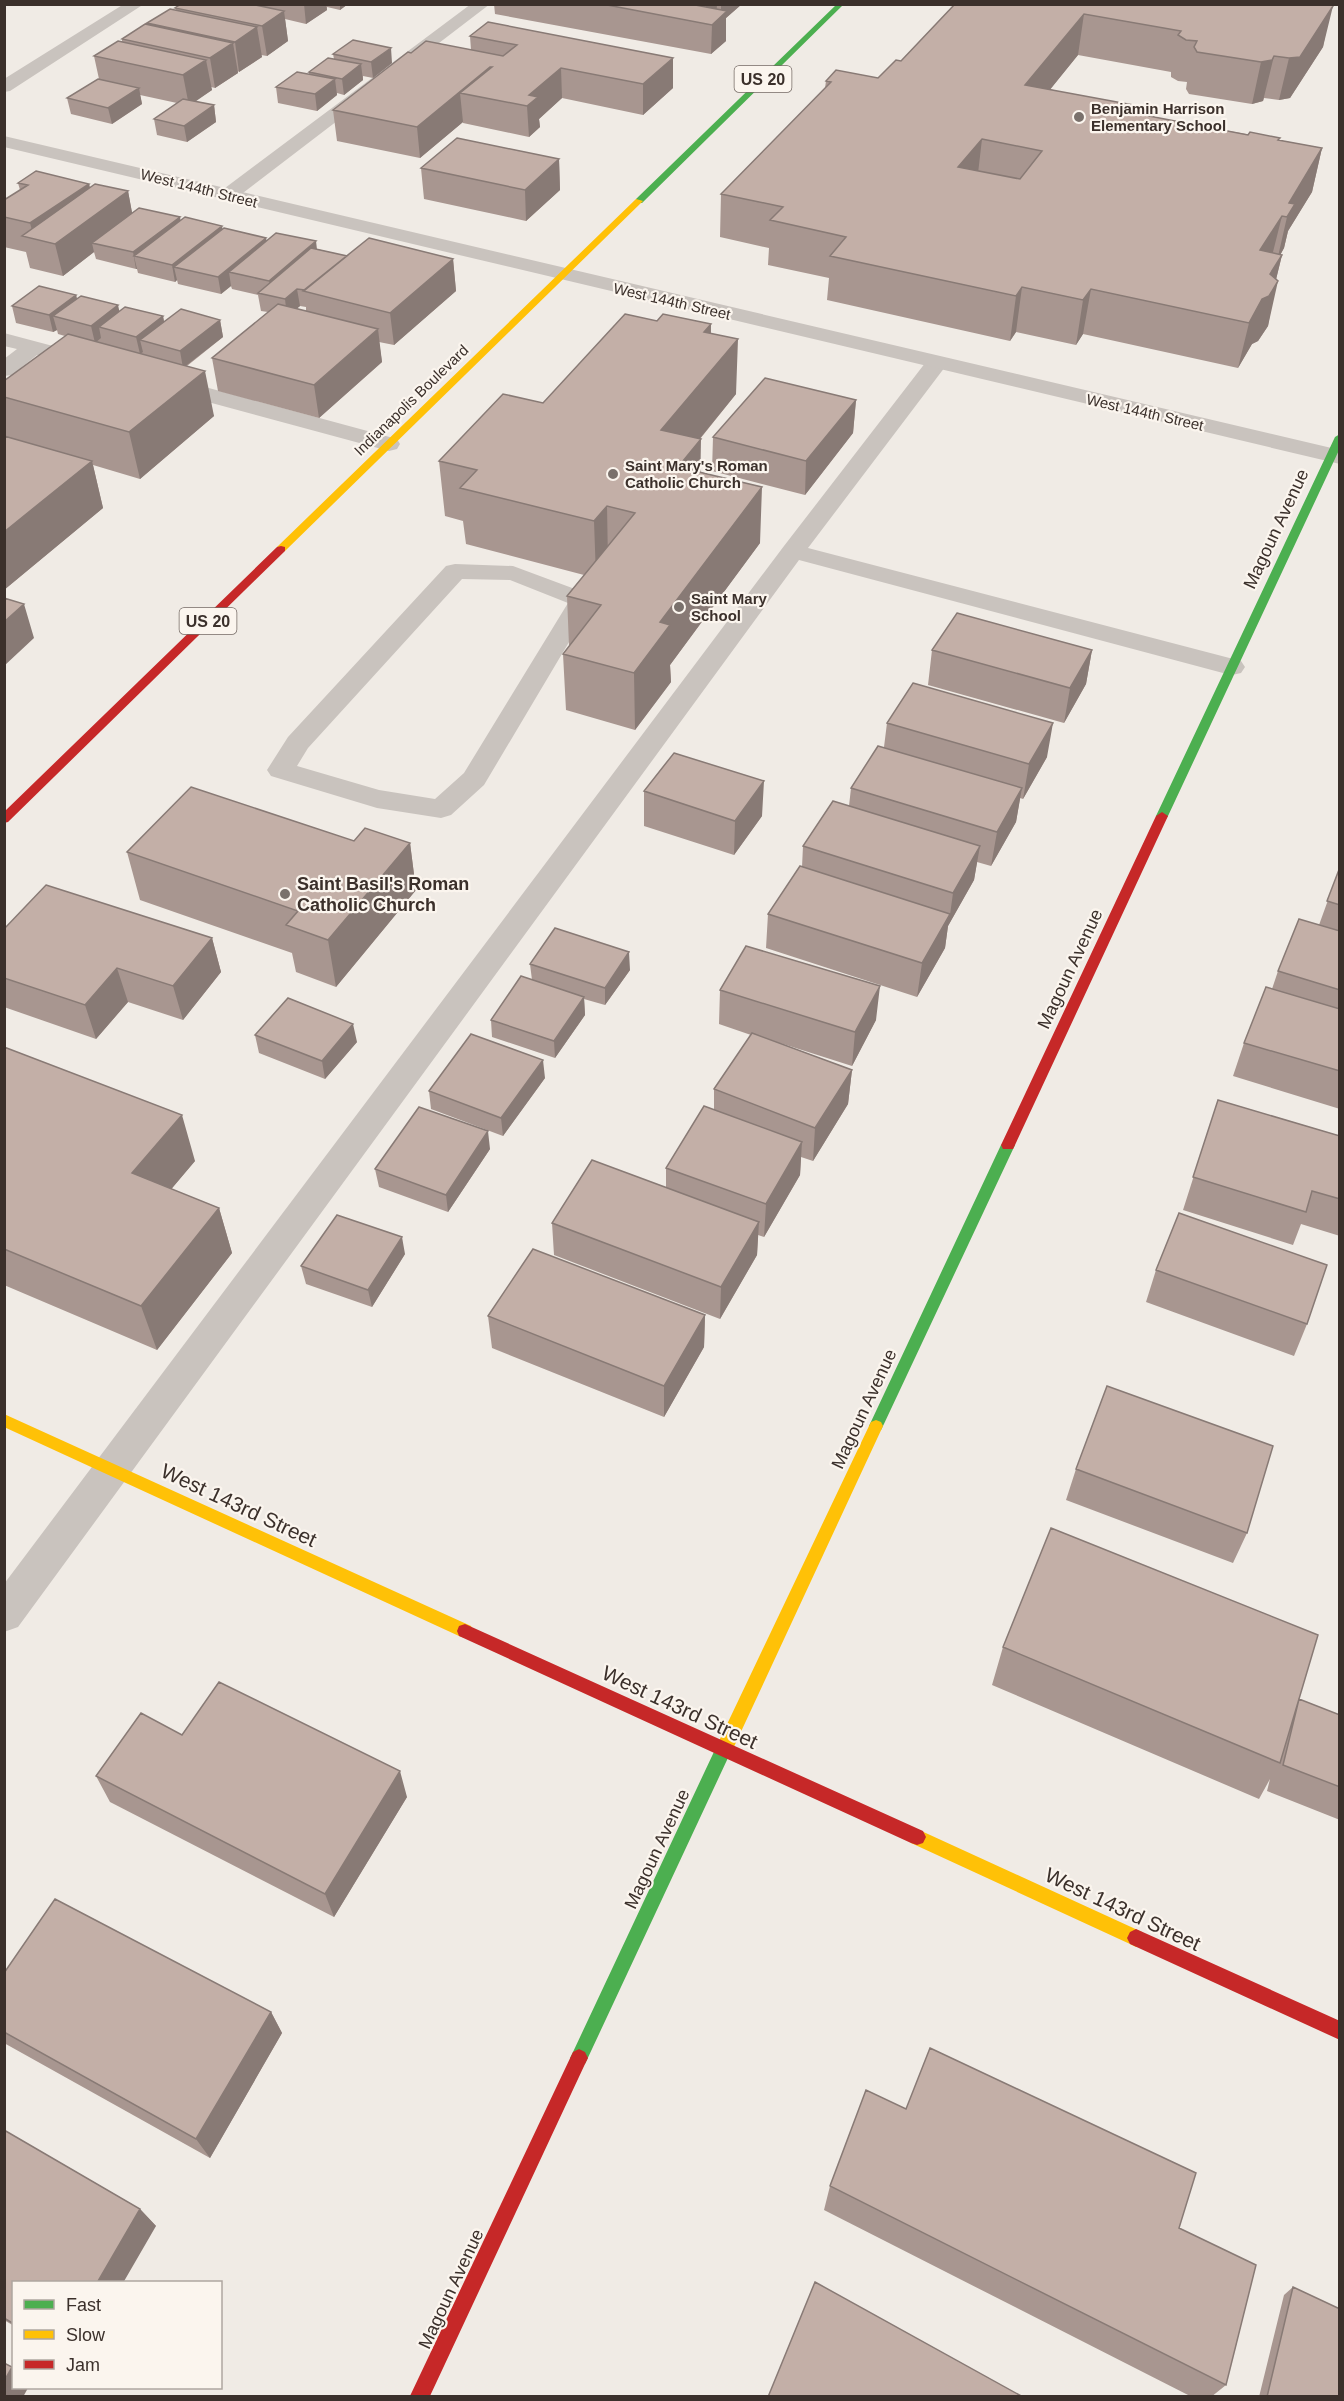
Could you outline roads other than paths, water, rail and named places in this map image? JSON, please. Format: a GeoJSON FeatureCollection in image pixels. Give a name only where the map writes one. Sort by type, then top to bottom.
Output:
{"type":"FeatureCollection","features":[{"type":"Feature","properties":{"kind":"street"},"geometry":{"type":"LineString","coordinates":[[4,87],[136,4]]}},
{"type":"Feature","properties":{"kind":"street"},"geometry":{"type":"LineString","coordinates":[[228,195],[482,4]]}},
{"type":"Feature","properties":{"kind":"street","name":"Indianapolis Boulevard"},"geometry":{"type":"LineString","coordinates":[[4,819],[841,4]]}},
{"type":"Feature","properties":{"kind":"street","name":"West 144th Street"},"geometry":{"type":"LineString","coordinates":[[4,141],[937,363],[1337,450]]}},
{"type":"Feature","properties":{"kind":"street"},"geometry":{"type":"LineString","coordinates":[[4,339],[114,369]]}},
{"type":"Feature","properties":{"kind":"street"},"geometry":{"type":"LineString","coordinates":[[4,370],[34,347]]}},
{"type":"Feature","properties":{"kind":"street"},"geometry":{"type":"LineString","coordinates":[[4,1615],[793,551],[937,363]]}},
{"type":"Feature","properties":{"kind":"street"},"geometry":{"type":"LineString","coordinates":[[148,379],[389,444]]}},
{"type":"Feature","properties":{"kind":"street","name":"Magoun Avenue"},"geometry":{"type":"LineString","coordinates":[[420,2397],[1232,667],[1337,450]]}},
{"type":"Feature","properties":{"kind":"street"},"geometry":{"type":"LineString","coordinates":[[793,551],[1232,667]]}},
{"type":"Feature","properties":{"kind":"street"},"geometry":{"type":"LineString","coordinates":[[455,571],[513,573],[582,600],[474,779],[441,809],[377,799],[281,770],[297,743],[455,571]]}},
{"type":"Feature","properties":{"kind":"street","name":"West 143rd Street"},"geometry":{"type":"LineString","coordinates":[[4,1420],[1340,2031]]}},
{"type":"Feature","properties":{"kind":"place","name":"Benjamin Harrison Elementary School"},"geometry":{"type":"Point","coordinates":[1079,117]}},
{"type":"Feature","properties":{"kind":"place","name":"Saint Mary's Roman Catholic Church"},"geometry":{"type":"Point","coordinates":[613,474]}},
{"type":"Feature","properties":{"kind":"place","name":"Saint Mary School"},"geometry":{"type":"Point","coordinates":[679,607]}},
{"type":"Feature","properties":{"kind":"place","name":"Saint Basil's Roman Catholic Church"},"geometry":{"type":"Point","coordinates":[285,894]}}]}
